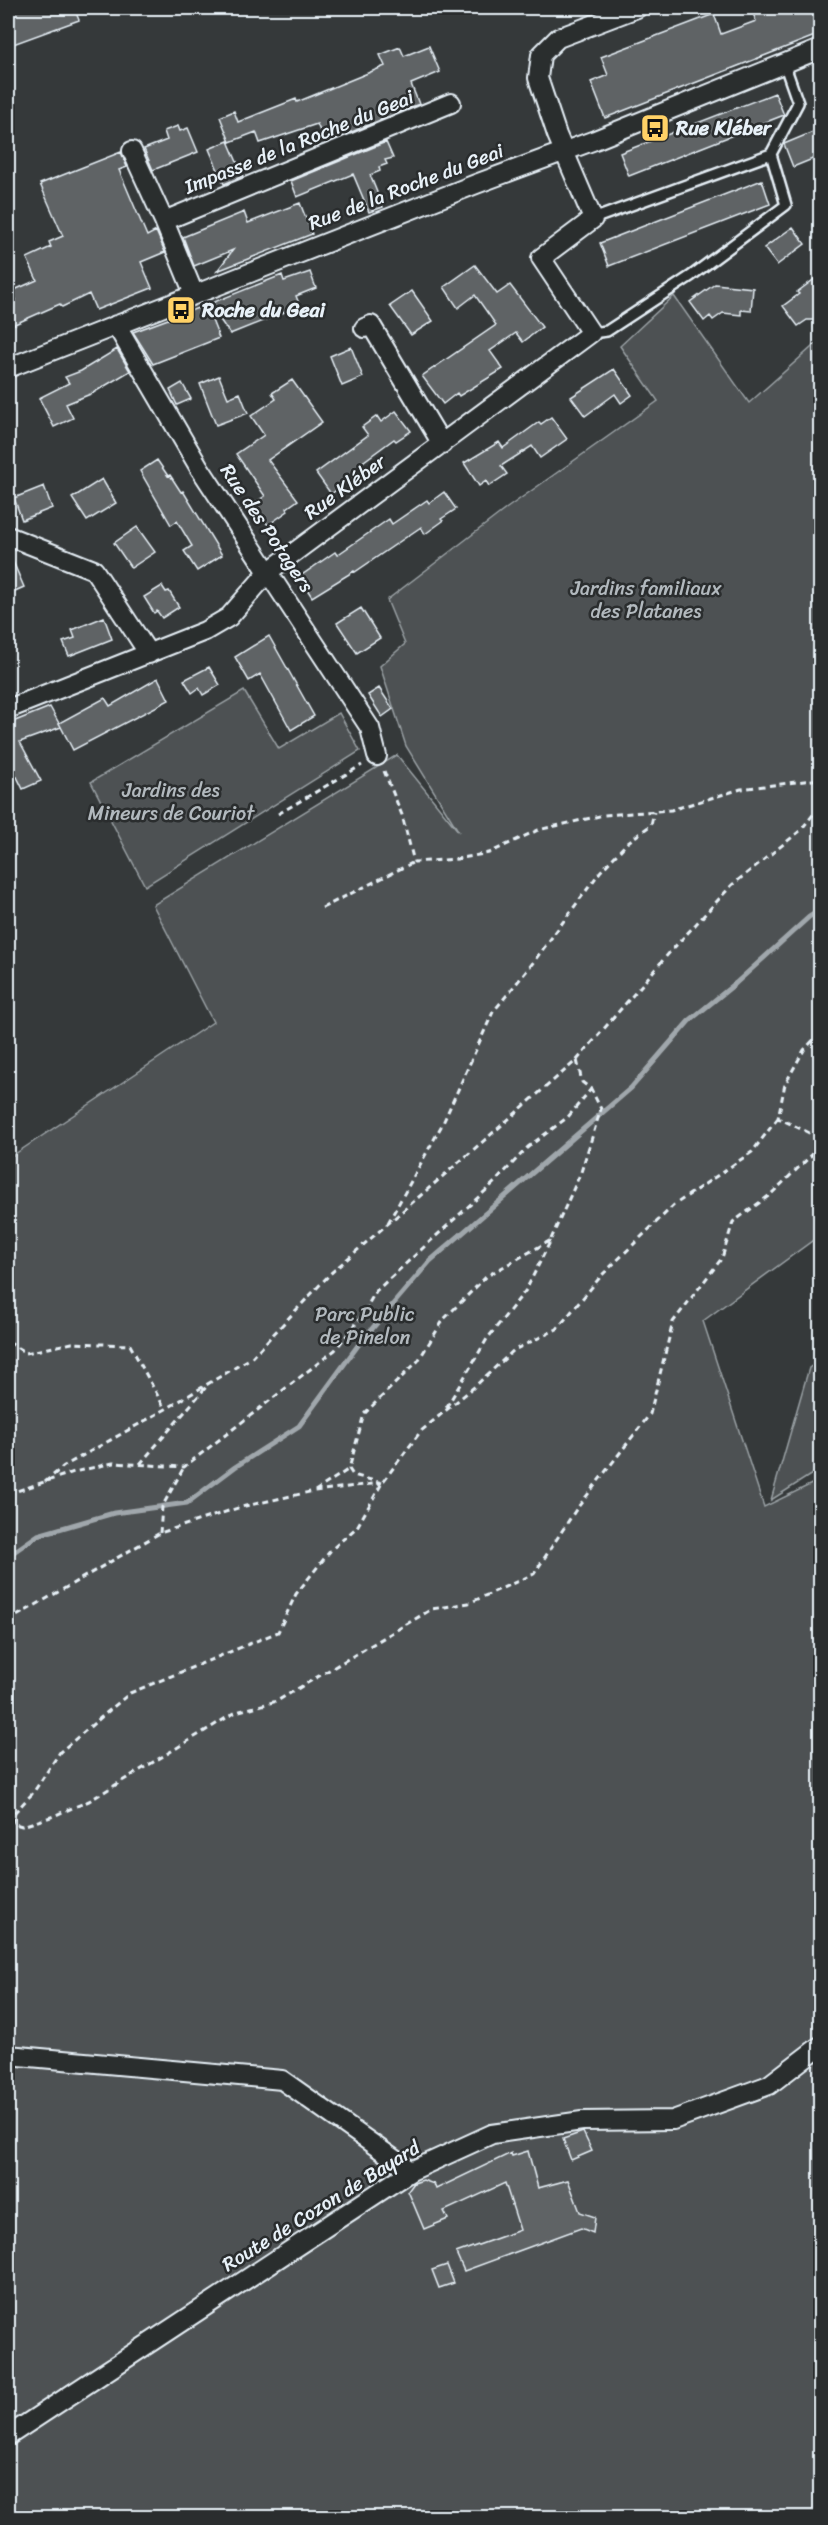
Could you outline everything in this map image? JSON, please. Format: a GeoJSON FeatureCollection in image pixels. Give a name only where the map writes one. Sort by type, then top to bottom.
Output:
{"type":"FeatureCollection","features":[{"type":"Feature","properties":{"kind":"street"},"geometry":{"type":"LineString","coordinates":[[591,333],[541,258],[593,219],[564,150],[538,78],[542,56],[558,38],[637,8]]}},
{"type":"Feature","properties":{"kind":"street","name":"Rue de la Roche du Geai"},"geometry":{"type":"LineString","coordinates":[[8,368],[820,49]]}},
{"type":"Feature","properties":{"kind":"street","name":"Impasse de la Roche du Geai"},"geometry":{"type":"LineString","coordinates":[[164,221],[451,103]]}},
{"type":"Feature","properties":{"kind":"street"},"geometry":{"type":"LineString","coordinates":[[132,151],[195,294]]}},
{"type":"Feature","properties":{"kind":"street","name":"Rue des Potagers"},"geometry":{"type":"LineString","coordinates":[[116,325],[199,467],[370,728],[377,756]]}},
{"type":"Feature","properties":{"kind":"street"},"geometry":{"type":"LineString","coordinates":[[364,328],[371,325],[442,444]]}},
{"type":"Feature","properties":{"kind":"street","name":"Rue Kléber"},"geometry":{"type":"LineString","coordinates":[[8,709],[205,631],[229,617],[269,571],[591,333]]}},
{"type":"Feature","properties":{"kind":"street"},"geometry":{"type":"LineString","coordinates":[[8,536],[93,570],[149,654]]}},
{"type":"Feature","properties":{"kind":"street","name":"Route de Cozon de Bayard"},"geometry":{"type":"LineString","coordinates":[[8,2436],[411,2171],[492,2134],[582,2121],[673,2120],[769,2085],[820,2046]]}},
{"type":"Feature","properties":{"kind":"street"},"geometry":{"type":"LineString","coordinates":[[8,2055],[282,2080],[411,2171]]}},
{"type":"Feature","properties":{"kind":"lane"},"geometry":{"type":"LineString","coordinates":[[593,219],[771,154],[798,103],[784,63]]}},
{"type":"Feature","properties":{"kind":"lane"},"geometry":{"type":"LineString","coordinates":[[591,333],[608,331],[691,276],[786,205],[771,154]]}},
{"type":"Feature","properties":{"kind":"path"},"geometry":{"type":"LineString","coordinates":[[278,814],[377,756],[402,814],[414,862]]}},
{"type":"Feature","properties":{"kind":"path"},"geometry":{"type":"LineString","coordinates":[[322,908],[414,862],[457,859],[489,853],[538,830],[604,815],[671,810],[741,789],[820,779]]}},
{"type":"Feature","properties":{"kind":"path"},"geometry":{"type":"LineString","coordinates":[[45,1482],[64,1466],[251,1358],[331,1273],[577,1060],[670,952],[732,885],[800,831],[820,806]]}},
{"type":"Feature","properties":{"kind":"path"},"geometry":{"type":"LineString","coordinates":[[388,1225],[443,1123],[493,1012],[529,968],[600,872],[628,842],[651,825],[654,812]]}},
{"type":"Feature","properties":{"kind":"path"},"geometry":{"type":"LineString","coordinates":[[820,1033],[804,1050],[784,1084],[778,1118],[752,1152],[674,1205],[602,1275],[557,1329],[514,1350],[421,1431],[382,1483],[357,1527],[331,1550],[296,1594],[278,1632],[130,1694],[60,1752],[33,1793],[15,1812],[12,1823],[22,1826],[89,1801],[236,1712],[277,1701],[432,1609],[469,1603],[534,1574],[575,1511],[650,1414],[673,1322],[723,1258],[733,1222],[770,1195],[820,1147]]}},
{"type":"Feature","properties":{"kind":"path"},"geometry":{"type":"LineString","coordinates":[[444,1412],[487,1339],[526,1290],[581,1172],[602,1109],[591,1089],[582,1082],[577,1060]]}},
{"type":"Feature","properties":{"kind":"path"},"geometry":{"type":"LineString","coordinates":[[160,1533],[162,1507],[184,1467],[335,1350],[359,1320],[376,1291],[495,1182],[528,1147],[568,1117],[591,1089]]}},
{"type":"Feature","properties":{"kind":"path"},"geometry":{"type":"LineString","coordinates":[[778,1118],[820,1138]]}},
{"type":"Feature","properties":{"kind":"path"},"geometry":{"type":"LineString","coordinates":[[314,1491],[348,1468],[364,1414],[418,1361],[444,1319],[487,1276],[551,1240]]}},
{"type":"Feature","properties":{"kind":"path"},"geometry":{"type":"LineString","coordinates":[[8,1342],[26,1353],[72,1343],[130,1345],[166,1409]]}},
{"type":"Feature","properties":{"kind":"path"},"geometry":{"type":"LineString","coordinates":[[140,1464],[210,1382]]}},
{"type":"Feature","properties":{"kind":"path"},"geometry":{"type":"LineString","coordinates":[[8,1494],[74,1472],[113,1463],[184,1467]]}},
{"type":"Feature","properties":{"kind":"path"},"geometry":{"type":"LineString","coordinates":[[348,1468],[352,1475],[382,1483]]}},
{"type":"Feature","properties":{"kind":"path"},"geometry":{"type":"LineString","coordinates":[[8,1621],[160,1533],[241,1506],[314,1491],[382,1483]]}},
{"type":"Feature","properties":{"kind":"green space"},"geometry":{"type":"Polygon","coordinates":[[[674,296],[749,403],[820,340],[820,1049],[814,1058],[820,1064],[820,1235],[703,1321],[764,1507],[820,1480],[820,2517],[8,2518],[8,1164],[12,1156],[213,1022],[153,905],[397,755],[459,832],[406,746],[380,666],[405,644],[387,600],[507,508],[658,401],[620,346],[674,296]]]}},
{"type":"Feature","properties":{"kind":"green space","name":"Jardins des Mineurs de Couriot"},"geometry":{"type":"Polygon","coordinates":[[[244,691],[279,749],[339,713],[360,751],[145,886],[91,782],[244,691]]]}},
{"type":"Feature","properties":{"kind":"green space"},"geometry":{"type":"Polygon","coordinates":[[[820,1360],[820,1469],[771,1500],[809,1368],[820,1360]]]}},
{"type":"Feature","properties":{"kind":"building"},"geometry":{"type":"Polygon","coordinates":[[[8,8],[74,8],[79,20],[8,46],[8,8]]]}},
{"type":"Feature","properties":{"kind":"building"},"geometry":{"type":"Polygon","coordinates":[[[751,8],[816,8],[820,19],[820,34],[605,118],[591,82],[608,75],[601,57],[714,14],[721,34],[756,21],[751,8]]]}},
{"type":"Feature","properties":{"kind":"building"},"geometry":{"type":"Polygon","coordinates":[[[429,46],[440,72],[411,84],[419,104],[325,143],[317,124],[260,143],[256,132],[230,142],[220,117],[234,111],[238,122],[296,99],[297,102],[385,66],[380,55],[400,47],[404,56],[429,46]]]}},
{"type":"Feature","properties":{"kind":"building"},"geometry":{"type":"Polygon","coordinates":[[[775,93],[784,115],[629,176],[620,153],[775,93]]]}},
{"type":"Feature","properties":{"kind":"building"},"geometry":{"type":"Polygon","coordinates":[[[178,126],[180,131],[188,128],[198,152],[153,170],[144,149],[167,140],[164,131],[178,126]]]}},
{"type":"Feature","properties":{"kind":"building"},"geometry":{"type":"Polygon","coordinates":[[[820,129],[820,156],[793,167],[784,144],[820,129]]]}},
{"type":"Feature","properties":{"kind":"building"},"geometry":{"type":"Polygon","coordinates":[[[228,141],[243,176],[224,184],[209,149],[228,141]]]}},
{"type":"Feature","properties":{"kind":"building"},"geometry":{"type":"Polygon","coordinates":[[[386,142],[393,158],[385,160],[387,164],[379,167],[380,171],[370,175],[383,207],[369,212],[353,174],[297,197],[291,181],[386,142]]]}},
{"type":"Feature","properties":{"kind":"building"},"geometry":{"type":"Polygon","coordinates":[[[121,152],[127,167],[119,170],[147,236],[156,231],[165,252],[141,262],[152,288],[96,310],[89,294],[62,307],[60,304],[8,327],[8,304],[16,300],[12,291],[37,280],[27,258],[51,247],[49,242],[63,236],[40,184],[121,152]]]}},
{"type":"Feature","properties":{"kind":"building"},"geometry":{"type":"Polygon","coordinates":[[[762,180],[770,204],[609,266],[600,243],[762,180]]]}},
{"type":"Feature","properties":{"kind":"building"},"geometry":{"type":"Polygon","coordinates":[[[300,203],[312,234],[217,271],[233,250],[194,266],[183,237],[244,212],[248,223],[300,203]]]}},
{"type":"Feature","properties":{"kind":"building"},"geometry":{"type":"Polygon","coordinates":[[[793,227],[805,244],[777,265],[764,248],[793,227]]]}},
{"type":"Feature","properties":{"kind":"building"},"geometry":{"type":"Polygon","coordinates":[[[475,265],[497,294],[510,285],[542,327],[523,342],[516,333],[490,351],[503,369],[459,396],[457,393],[443,404],[422,376],[496,325],[475,295],[458,308],[444,287],[475,265]]]}},
{"type":"Feature","properties":{"kind":"building"},"geometry":{"type":"Polygon","coordinates":[[[310,272],[316,288],[296,296],[300,306],[230,334],[209,304],[282,275],[284,281],[310,272]]]}},
{"type":"Feature","properties":{"kind":"building"},"geometry":{"type":"Polygon","coordinates":[[[820,275],[820,303],[817,320],[807,320],[798,326],[783,306],[820,275]]]}},
{"type":"Feature","properties":{"kind":"building"},"geometry":{"type":"Polygon","coordinates":[[[715,284],[753,288],[751,311],[741,310],[741,315],[723,313],[713,320],[710,316],[704,321],[690,302],[715,284]]]}},
{"type":"Feature","properties":{"kind":"building"},"geometry":{"type":"Polygon","coordinates":[[[412,291],[433,321],[411,335],[390,306],[412,291]]]}},
{"type":"Feature","properties":{"kind":"building"},"geometry":{"type":"Polygon","coordinates":[[[206,305],[219,338],[153,364],[133,332],[206,305]]]}},
{"type":"Feature","properties":{"kind":"building"},"geometry":{"type":"Polygon","coordinates":[[[351,347],[363,377],[342,386],[330,356],[351,347]]]}},
{"type":"Feature","properties":{"kind":"building"},"geometry":{"type":"Polygon","coordinates":[[[117,349],[130,371],[93,393],[66,404],[73,418],[54,427],[39,398],[69,383],[65,377],[81,371],[117,349]]]}},
{"type":"Feature","properties":{"kind":"building"},"geometry":{"type":"Polygon","coordinates":[[[614,369],[632,395],[621,403],[615,394],[585,416],[571,397],[614,369]]]}},
{"type":"Feature","properties":{"kind":"building"},"geometry":{"type":"Polygon","coordinates":[[[219,376],[228,398],[240,393],[248,413],[216,425],[200,384],[219,376]]]}},
{"type":"Feature","properties":{"kind":"building"},"geometry":{"type":"Polygon","coordinates":[[[292,380],[322,422],[268,460],[298,500],[287,508],[288,511],[268,525],[253,504],[265,496],[236,454],[264,435],[251,416],[276,399],[272,393],[292,380]]]}},
{"type":"Feature","properties":{"kind":"building"},"geometry":{"type":"Polygon","coordinates":[[[182,383],[191,399],[177,405],[170,390],[182,383]]]}},
{"type":"Feature","properties":{"kind":"building"},"geometry":{"type":"Polygon","coordinates":[[[396,411],[411,431],[396,441],[394,439],[360,464],[362,471],[331,494],[316,473],[368,435],[362,427],[377,416],[381,422],[396,411]]]}},
{"type":"Feature","properties":{"kind":"building"},"geometry":{"type":"Polygon","coordinates":[[[551,417],[567,439],[540,458],[532,446],[501,466],[507,474],[489,486],[486,481],[479,486],[464,463],[499,442],[503,448],[539,422],[541,424],[551,417]]]}},
{"type":"Feature","properties":{"kind":"building"},"geometry":{"type":"Polygon","coordinates":[[[157,460],[181,492],[183,491],[222,555],[197,571],[184,551],[192,546],[177,521],[171,525],[140,471],[157,460]]]}},
{"type":"Feature","properties":{"kind":"building"},"geometry":{"type":"Polygon","coordinates":[[[102,479],[116,503],[87,521],[72,498],[102,479]]]}},
{"type":"Feature","properties":{"kind":"building"},"geometry":{"type":"Polygon","coordinates":[[[44,486],[52,508],[22,520],[14,498],[44,486]]]}},
{"type":"Feature","properties":{"kind":"building"},"geometry":{"type":"Polygon","coordinates":[[[444,492],[456,509],[441,519],[443,521],[425,534],[421,527],[355,572],[312,597],[299,577],[335,552],[337,555],[389,519],[392,524],[427,500],[429,503],[444,492]]]}},
{"type":"Feature","properties":{"kind":"building"},"geometry":{"type":"Polygon","coordinates":[[[137,527],[155,552],[131,568],[114,543],[137,527]]]}},
{"type":"Feature","properties":{"kind":"building"},"geometry":{"type":"Polygon","coordinates":[[[8,550],[24,587],[8,594],[8,550]]]}},
{"type":"Feature","properties":{"kind":"building"},"geometry":{"type":"Polygon","coordinates":[[[162,586],[166,592],[169,591],[179,607],[162,618],[157,611],[154,613],[144,597],[162,586]]]}},
{"type":"Feature","properties":{"kind":"building"},"geometry":{"type":"Polygon","coordinates":[[[361,608],[380,638],[357,653],[337,623],[361,608]]]}},
{"type":"Feature","properties":{"kind":"building"},"geometry":{"type":"Polygon","coordinates":[[[104,617],[112,639],[69,656],[63,642],[75,638],[72,630],[104,617]]]}},
{"type":"Feature","properties":{"kind":"building"},"geometry":{"type":"Polygon","coordinates":[[[269,636],[314,716],[291,730],[260,674],[249,681],[235,657],[269,636]]]}},
{"type":"Feature","properties":{"kind":"building"},"geometry":{"type":"Polygon","coordinates":[[[209,667],[220,685],[203,695],[199,688],[192,693],[184,680],[209,667]]]}},
{"type":"Feature","properties":{"kind":"building"},"geometry":{"type":"Polygon","coordinates":[[[158,678],[169,700],[73,750],[59,723],[105,698],[110,706],[158,678]]]}},
{"type":"Feature","properties":{"kind":"building"},"geometry":{"type":"Polygon","coordinates":[[[379,688],[393,709],[382,717],[368,695],[379,688]]]}},
{"type":"Feature","properties":{"kind":"building"},"geometry":{"type":"Polygon","coordinates":[[[50,707],[61,727],[20,742],[41,781],[23,789],[17,777],[8,780],[8,720],[10,723],[50,707]]]}},
{"type":"Feature","properties":{"kind":"building"},"geometry":{"type":"Polygon","coordinates":[[[583,2132],[592,2151],[571,2160],[563,2139],[583,2132]]]}},
{"type":"Feature","properties":{"kind":"building"},"geometry":{"type":"Polygon","coordinates":[[[528,2151],[538,2188],[568,2180],[580,2212],[595,2217],[593,2233],[581,2228],[464,2271],[456,2253],[520,2230],[505,2183],[444,2211],[448,2219],[424,2229],[408,2191],[414,2183],[423,2180],[434,2184],[436,2189],[511,2153],[512,2156],[528,2151]]]}},
{"type":"Feature","properties":{"kind":"building"},"geometry":{"type":"Polygon","coordinates":[[[447,2265],[454,2283],[439,2288],[432,2270],[447,2265]]]}},
{"type":"Feature","properties":{"kind":"waterway"},"geometry":{"type":"LineString","coordinates":[[8,1556],[38,1535],[114,1513],[187,1503],[235,1467],[299,1426],[359,1344],[430,1261],[631,1088],[689,1021],[820,910]]}},
{"type":"Feature","properties":{"kind":"place","name":"Rue Kléber"},"geometry":{"type":"Point","coordinates":[655,128]}},
{"type":"Feature","properties":{"kind":"place","name":"Roche du Geai"},"geometry":{"type":"Point","coordinates":[181,310]}},
{"type":"Feature","properties":{"kind":"park label","name":"Jardins familiaux des Platanes"},"geometry":{"type":"Point","coordinates":[646,600]}},
{"type":"Feature","properties":{"kind":"park label","name":"Parc Public de Pinelon"},"geometry":{"type":"Point","coordinates":[365,1326]}}]}
